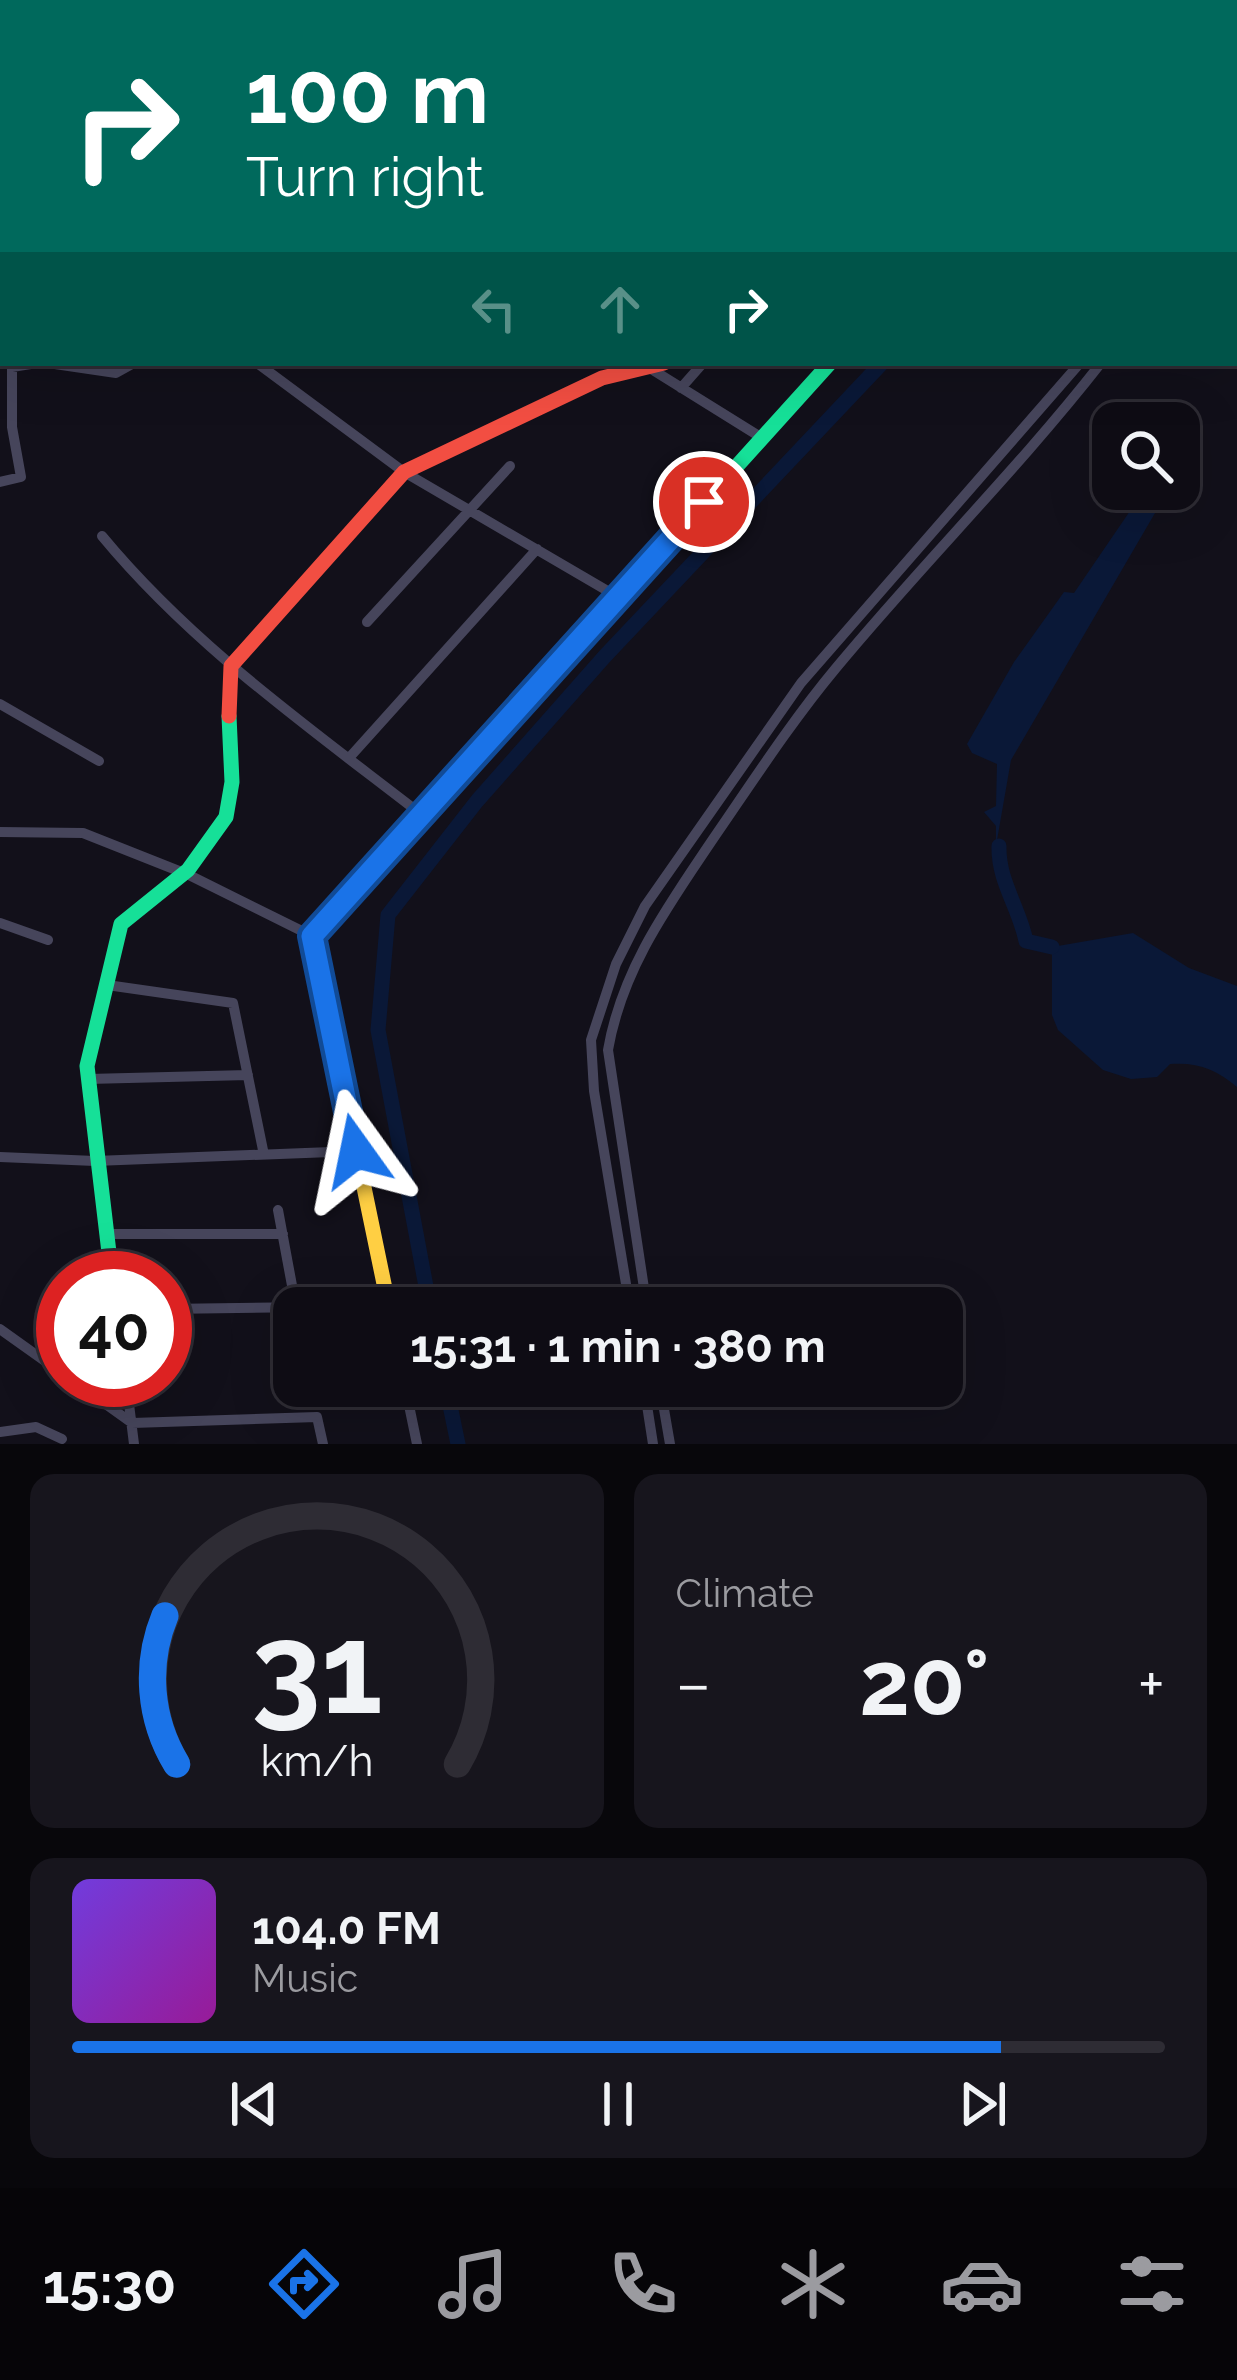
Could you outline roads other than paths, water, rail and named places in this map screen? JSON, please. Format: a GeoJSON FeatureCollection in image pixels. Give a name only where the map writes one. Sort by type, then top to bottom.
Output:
{"type":"FeatureCollection","features":[{"type":"Feature","properties":{"kind":"street"},"geometry":{"type":"LineString","coordinates":[[0,100],[0,124]]}},
{"type":"Feature","properties":{"kind":"street"},"geometry":{"type":"LineString","coordinates":[[0,482],[22,477],[12,427],[12,368],[22,366]]}},
{"type":"Feature","properties":{"kind":"street"},"geometry":{"type":"LineString","coordinates":[[68,366],[116,373],[129,366]]}},
{"type":"Feature","properties":{"kind":"street"},"geometry":{"type":"LineString","coordinates":[[260,366],[404,472],[618,597]]}},
{"type":"Feature","properties":{"kind":"street"},"geometry":{"type":"LineString","coordinates":[[108,1251],[88,1079],[107,985],[121,924],[188,875],[231,803],[226,692],[231,666],[404,472],[602,378],[652,366]]}},
{"type":"Feature","properties":{"kind":"street"},"geometry":{"type":"LineString","coordinates":[[657,366],[681,388],[762,438]]}},
{"type":"Feature","properties":{"kind":"street"},"geometry":{"type":"LineString","coordinates":[[681,388],[700,366]]}},
{"type":"Feature","properties":{"kind":"street"},"geometry":{"type":"LineString","coordinates":[[312,936],[827,366]]}},
{"type":"Feature","properties":{"kind":"street"},"geometry":{"type":"LineString","coordinates":[[626,1287],[591,1040],[616,964],[645,906],[801,683],[1077,366]]}},
{"type":"Feature","properties":{"kind":"street"},"geometry":{"type":"LineString","coordinates":[[643,1287],[608,1050],[614,1015],[647,936],[775,748],[837,667],[1098,366]]}},
{"type":"Feature","properties":{"kind":"street"},"geometry":{"type":"LineString","coordinates":[[367,622],[510,466]]}},
{"type":"Feature","properties":{"kind":"street"},"geometry":{"type":"LineString","coordinates":[[981,480],[994,490]]}},
{"type":"Feature","properties":{"kind":"street"},"geometry":{"type":"LineString","coordinates":[[102,536],[137,579],[231,666],[422,814]]}},
{"type":"Feature","properties":{"kind":"street"},"geometry":{"type":"LineString","coordinates":[[349,758],[537,549]]}},
{"type":"Feature","properties":{"kind":"street"},"geometry":{"type":"LineString","coordinates":[[0,704],[99,761]]}},
{"type":"Feature","properties":{"kind":"street"},"geometry":{"type":"LineString","coordinates":[[761,738],[775,748]]}},
{"type":"Feature","properties":{"kind":"street"},"geometry":{"type":"LineString","coordinates":[[0,832],[83,833],[188,875],[312,936]]}},
{"type":"Feature","properties":{"kind":"street"},"geometry":{"type":"LineString","coordinates":[[0,923],[48,940]]}},
{"type":"Feature","properties":{"kind":"street"},"geometry":{"type":"LineString","coordinates":[[312,936],[384,1287]]}},
{"type":"Feature","properties":{"kind":"street"},"geometry":{"type":"LineString","coordinates":[[107,985],[233,1004],[264,1155]]}},
{"type":"Feature","properties":{"kind":"street"},"geometry":{"type":"LineString","coordinates":[[88,1079],[248,1076]]}},
{"type":"Feature","properties":{"kind":"street"},"geometry":{"type":"LineString","coordinates":[[602,1140],[618,1138]]}},
{"type":"Feature","properties":{"kind":"street"},"geometry":{"type":"LineString","coordinates":[[0,1157],[95,1161],[356,1151]]}},
{"type":"Feature","properties":{"kind":"street"},"geometry":{"type":"LineString","coordinates":[[278,1210],[292,1287]]}},
{"type":"Feature","properties":{"kind":"street"},"geometry":{"type":"LineString","coordinates":[[105,1234],[283,1234]]}},
{"type":"Feature","properties":{"kind":"street"},"geometry":{"type":"LineString","coordinates":[[192,1309],[273,1307]]}},
{"type":"Feature","properties":{"kind":"street"},"geometry":{"type":"LineString","coordinates":[[0,1329],[36,1355]]}},
{"type":"Feature","properties":{"kind":"street"},"geometry":{"type":"LineString","coordinates":[[110,1407],[133,1423],[317,1417],[323,1444]]}},
{"type":"Feature","properties":{"kind":"street"},"geometry":{"type":"LineString","coordinates":[[130,1407],[134,1444]]}},
{"type":"Feature","properties":{"kind":"street"},"geometry":{"type":"LineString","coordinates":[[409,1407],[417,1444]]}},
{"type":"Feature","properties":{"kind":"street"},"geometry":{"type":"LineString","coordinates":[[647,1407],[653,1444]]}},
{"type":"Feature","properties":{"kind":"street"},"geometry":{"type":"LineString","coordinates":[[664,1407],[670,1444]]}},
{"type":"Feature","properties":{"kind":"street"},"geometry":{"type":"LineString","coordinates":[[0,1432],[36,1427],[62,1439]]}},
{"type":"Feature","properties":{"kind":"water"},"geometry":{"type":"Polygon","coordinates":[[[1131,510],[1157,510],[1011,760],[996,846],[996,826],[984,812],[996,806],[997,764],[972,753],[967,744],[1014,662],[1064,592],[1074,593],[1131,510]]]}},
{"type":"Feature","properties":{"kind":"water"},"geometry":{"type":"Polygon","coordinates":[[[1133,933],[1189,968],[1237,986],[1237,1087],[1214,1071],[1189,1064],[1170,1064],[1157,1077],[1131,1079],[1103,1070],[1058,1030],[1052,1015],[1052,947],[1133,933]]]}},
{"type":"Feature","properties":{"kind":"waterway"},"geometry":{"type":"LineString","coordinates":[[426,1287],[378,1030],[388,915],[477,801],[605,656],[879,366]]}},
{"type":"Feature","properties":{"kind":"waterway"},"geometry":{"type":"LineString","coordinates":[[999,846],[1002,871],[1026,941],[1052,947]]}},
{"type":"Feature","properties":{"kind":"waterway"},"geometry":{"type":"LineString","coordinates":[[450,1407],[458,1444]]}}]}
